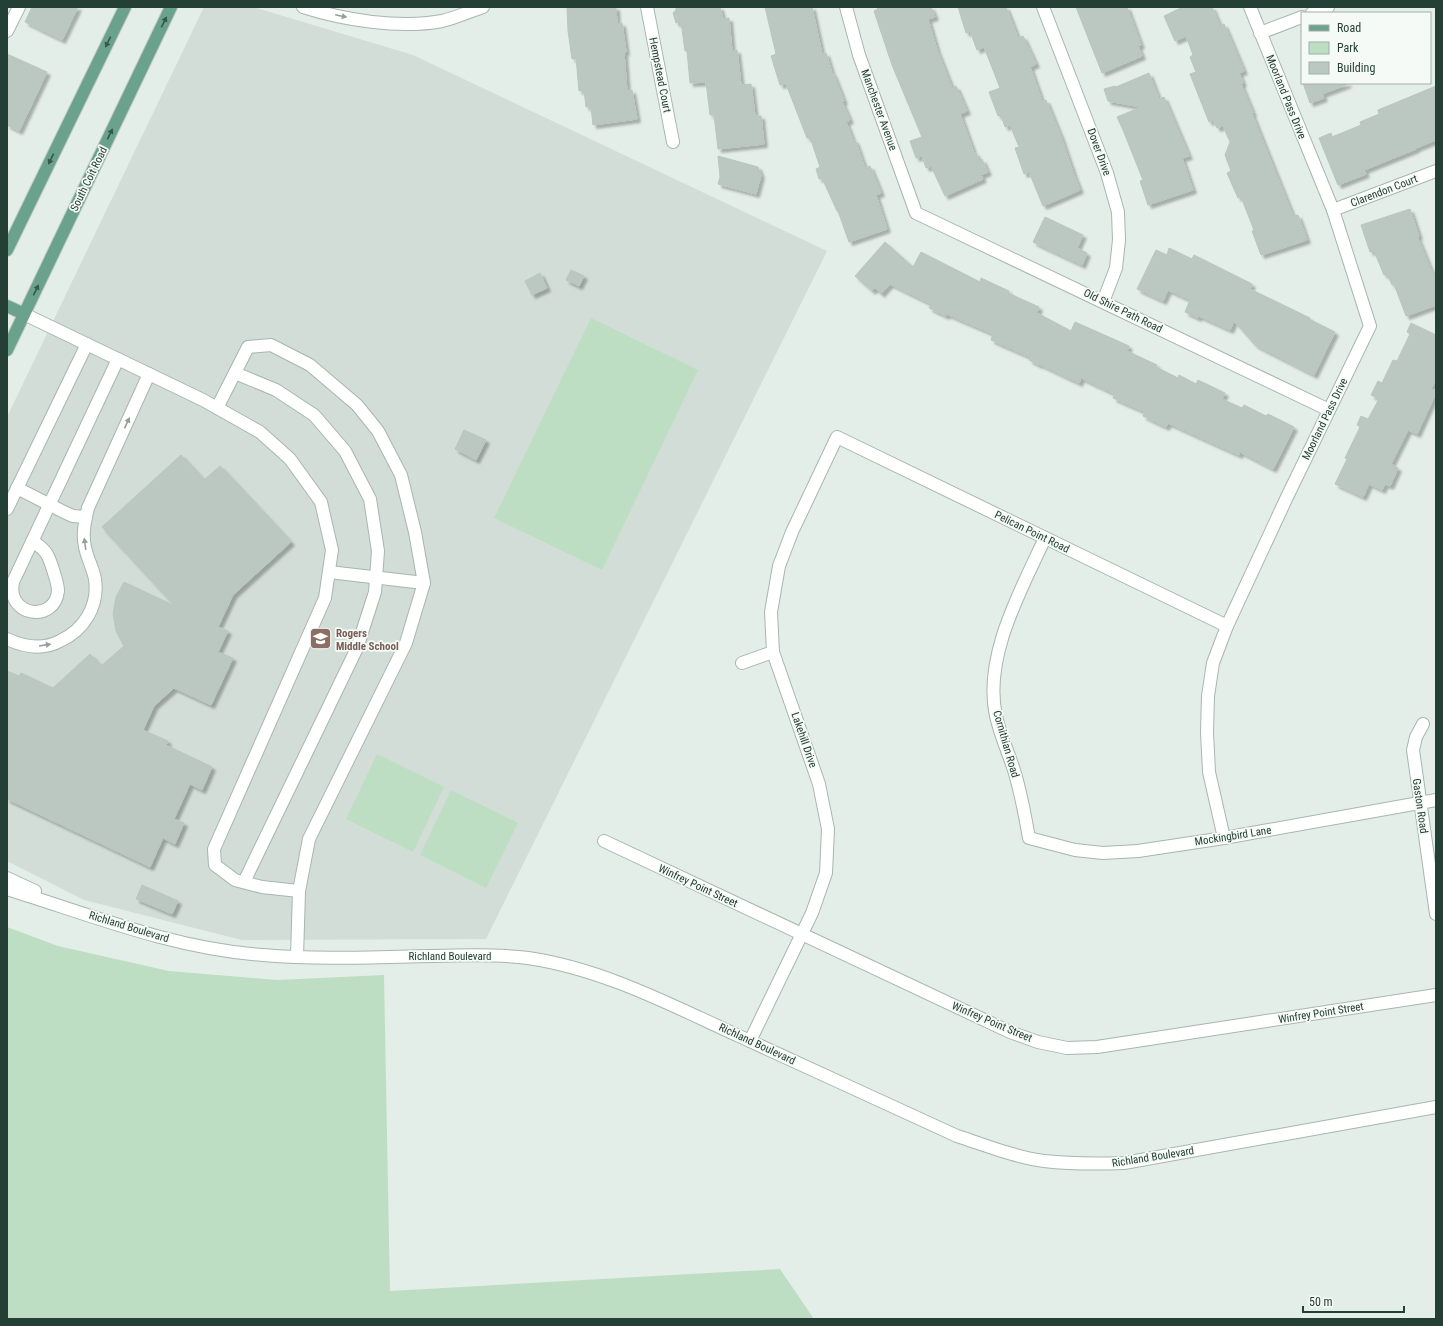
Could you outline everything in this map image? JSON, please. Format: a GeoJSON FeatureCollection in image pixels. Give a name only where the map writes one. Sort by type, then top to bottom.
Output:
{"type":"FeatureCollection","features":[{"type":"Feature","properties":{"kind":"main road"},"geometry":{"type":"LineString","coordinates":[[7,250],[125,7]]}},
{"type":"Feature","properties":{"kind":"main road","name":"South Coit Road"},"geometry":{"type":"LineString","coordinates":[[7,350],[171,7]]}},
{"type":"Feature","properties":{"kind":"main road"},"geometry":{"type":"LineString","coordinates":[[7,306],[24,314]]}},
{"type":"Feature","properties":{"kind":"street"},"geometry":{"type":"LineString","coordinates":[[7,32],[19,7]]}},
{"type":"Feature","properties":{"kind":"street"},"geometry":{"type":"LineString","coordinates":[[308,8],[344,17],[398,24],[443,21],[483,7]]}},
{"type":"Feature","properties":{"kind":"street","name":"Hempstead Court"},"geometry":{"type":"LineString","coordinates":[[647,7],[673,142]]}},
{"type":"Feature","properties":{"kind":"street","name":"Manchester Avenue"},"geometry":{"type":"LineString","coordinates":[[846,7],[859,55],[916,213]]}},
{"type":"Feature","properties":{"kind":"street","name":"Dover Drive"},"geometry":{"type":"LineString","coordinates":[[1043,7],[1107,173],[1118,212],[1120,240],[1116,268],[1103,302]]}},
{"type":"Feature","properties":{"kind":"street","name":"Moorland Pass Drive"},"geometry":{"type":"LineString","coordinates":[[1224,838],[1210,772],[1207,732],[1208,696],[1213,663],[1227,626],[1370,326],[1333,210],[1250,7]]}},
{"type":"Feature","properties":{"kind":"street"},"geometry":{"type":"LineString","coordinates":[[1315,12],[1328,7]]}},
{"type":"Feature","properties":{"kind":"street"},"geometry":{"type":"LineString","coordinates":[[1260,33],[1301,17]]}},
{"type":"Feature","properties":{"kind":"street","name":"Clarendon Court"},"geometry":{"type":"LineString","coordinates":[[1333,210],[1436,171]]}},
{"type":"Feature","properties":{"kind":"street","name":"Old Shire Path Road"},"geometry":{"type":"LineString","coordinates":[[916,213],[1329,410]]}},
{"type":"Feature","properties":{"kind":"street"},"geometry":{"type":"LineString","coordinates":[[24,314],[150,374],[260,432],[290,459],[321,502],[332,550],[325,598],[214,849],[215,865],[235,880],[262,886],[299,891]]}},
{"type":"Feature","properties":{"kind":"street"},"geometry":{"type":"LineString","coordinates":[[7,509],[87,344]]}},
{"type":"Feature","properties":{"kind":"street"},"geometry":{"type":"LineString","coordinates":[[217,408],[248,347],[271,344],[310,365],[357,405],[378,431],[401,476],[415,532],[424,583],[406,643],[308,839],[299,891],[297,957]]}},
{"type":"Feature","properties":{"kind":"street"},"geometry":{"type":"LineString","coordinates":[[32,541],[42,548],[49,556],[58,586],[56,598],[52,604],[42,611],[35,612],[29,611],[18,605],[12,594],[13,582],[32,541],[118,359]]}},
{"type":"Feature","properties":{"kind":"street"},"geometry":{"type":"LineString","coordinates":[[235,373],[276,390],[314,415],[345,451],[370,499],[378,551],[375,592],[357,648],[244,882]]}},
{"type":"Feature","properties":{"kind":"street"},"geometry":{"type":"LineString","coordinates":[[7,639],[24,646],[47,646],[68,638],[77,631],[90,612],[94,602],[96,590],[93,568],[84,546],[84,529],[88,508],[150,374]]}},
{"type":"Feature","properties":{"kind":"street","name":"Pelican Point Road"},"geometry":{"type":"LineString","coordinates":[[837,437],[1227,626]]}},
{"type":"Feature","properties":{"kind":"street","name":"Lakehill Drive"},"geometry":{"type":"LineString","coordinates":[[750,1041],[812,913],[826,873],[828,829],[819,784],[773,652],[771,612],[779,566],[792,532],[837,437]]}},
{"type":"Feature","properties":{"kind":"street"},"geometry":{"type":"LineString","coordinates":[[17,488],[73,516],[86,517]]}},
{"type":"Feature","properties":{"kind":"street","name":"Cornithian Road"},"geometry":{"type":"LineString","coordinates":[[1029,838],[1022,798],[996,715],[993,684],[998,648],[1010,614],[1045,538]]}},
{"type":"Feature","properties":{"kind":"street"},"geometry":{"type":"LineString","coordinates":[[329,572],[424,583]]}},
{"type":"Feature","properties":{"kind":"street"},"geometry":{"type":"LineString","coordinates":[[742,663],[773,652]]}},
{"type":"Feature","properties":{"kind":"street","name":"Gaston Road"},"geometry":{"type":"LineString","coordinates":[[1423,724],[1416,737],[1413,750],[1436,914]]}},
{"type":"Feature","properties":{"kind":"street","name":"Mockingbird Lane"},"geometry":{"type":"LineString","coordinates":[[1029,838],[1075,850],[1103,852],[1138,851],[1224,838],[1436,800]]}},
{"type":"Feature","properties":{"kind":"street","name":"Winfrey Point Street"},"geometry":{"type":"LineString","coordinates":[[604,841],[1010,1032],[1038,1042],[1067,1048],[1097,1047],[1436,995]]}},
{"type":"Feature","properties":{"kind":"street","name":"Richland Boulevard"},"geometry":{"type":"LineString","coordinates":[[7,878],[72,909]]}},
{"type":"Feature","properties":{"kind":"street","name":"Richland Boulevard"},"geometry":{"type":"LineString","coordinates":[[7,889],[127,928],[188,944],[249,954],[297,957],[467,955],[527,958],[578,969],[624,985],[957,1136],[1004,1151],[1042,1160],[1083,1164],[1124,1163],[1436,1107]]}},
{"type":"Feature","properties":{"kind":"shaded area","name":"Rogers Middle School"},"geometry":{"type":"Polygon","coordinates":[[[204,7],[253,7],[413,55],[827,251],[486,939],[242,940],[84,900],[7,861],[7,417],[204,7]]]}},
{"type":"Feature","properties":{"kind":"green space"},"geometry":{"type":"Polygon","coordinates":[[[591,318],[698,370],[602,570],[494,518],[591,318]]]}},
{"type":"Feature","properties":{"kind":"green space"},"geometry":{"type":"Polygon","coordinates":[[[377,754],[444,787],[413,852],[346,819],[377,754]]]}},
{"type":"Feature","properties":{"kind":"green space"},"geometry":{"type":"Polygon","coordinates":[[[451,790],[518,823],[486,888],[420,855],[451,790]]]}},
{"type":"Feature","properties":{"kind":"green space"},"geometry":{"type":"Polygon","coordinates":[[[7,927],[58,946],[169,971],[277,980],[384,975],[390,1291],[780,1269],[814,1319],[7,1319],[7,927]]]}},
{"type":"Feature","properties":{"kind":"building"},"geometry":{"type":"Polygon","coordinates":[[[32,7],[78,7],[62,40],[25,22],[32,7]]]}},
{"type":"Feature","properties":{"kind":"building"},"geometry":{"type":"Polygon","coordinates":[[[567,7],[616,7],[617,24],[622,23],[626,52],[624,52],[627,91],[632,90],[637,119],[593,125],[591,107],[586,107],[584,90],[579,91],[576,58],[572,59],[568,31],[567,7]]]}},
{"type":"Feature","properties":{"kind":"building"},"geometry":{"type":"Polygon","coordinates":[[[676,7],[720,7],[723,19],[729,18],[732,51],[737,50],[741,85],[751,84],[755,116],[761,116],[764,144],[718,149],[714,115],[710,115],[706,82],[690,83],[687,51],[685,51],[681,22],[676,23],[673,13],[676,10],[676,7]]]}},
{"type":"Feature","properties":{"kind":"building"},"geometry":{"type":"Polygon","coordinates":[[[765,7],[812,7],[822,54],[826,53],[832,73],[844,101],[842,102],[850,120],[846,122],[853,140],[855,140],[865,168],[870,166],[881,193],[876,195],[887,229],[849,242],[838,211],[822,178],[819,179],[816,169],[820,167],[810,137],[807,138],[786,84],[780,85],[771,56],[776,54],[765,7]]]}},
{"type":"Feature","properties":{"kind":"building"},"geometry":{"type":"Polygon","coordinates":[[[877,7],[931,7],[935,17],[928,19],[937,50],[952,88],[956,86],[967,111],[960,114],[974,153],[976,153],[979,161],[982,159],[988,172],[981,175],[983,179],[945,196],[931,166],[926,168],[922,156],[916,158],[910,141],[922,137],[892,65],[874,11],[878,9],[877,7]]]}},
{"type":"Feature","properties":{"kind":"building"},"geometry":{"type":"Polygon","coordinates":[[[958,7],[1006,7],[1018,38],[1023,36],[1036,64],[1030,67],[1042,101],[1046,100],[1080,190],[1043,206],[1029,172],[1024,174],[1015,148],[1019,147],[1010,125],[1005,127],[1001,115],[998,116],[989,92],[1000,88],[984,47],[977,50],[970,31],[966,33],[958,7]]]}},
{"type":"Feature","properties":{"kind":"building"},"geometry":{"type":"Polygon","coordinates":[[[1076,7],[1127,7],[1141,45],[1138,46],[1142,56],[1102,73],[1076,7]]]}},
{"type":"Feature","properties":{"kind":"building"},"geometry":{"type":"Polygon","coordinates":[[[1183,7],[1212,7],[1220,26],[1224,24],[1244,71],[1239,73],[1243,83],[1241,84],[1253,113],[1252,114],[1293,216],[1298,215],[1307,240],[1261,255],[1252,231],[1254,230],[1241,197],[1238,198],[1227,173],[1231,171],[1225,155],[1230,142],[1223,126],[1217,128],[1213,120],[1209,122],[1190,74],[1196,72],[1190,57],[1193,55],[1186,36],[1175,41],[1164,16],[1183,7]]]}},
{"type":"Feature","properties":{"kind":"building"},"geometry":{"type":"Polygon","coordinates":[[[7,54],[47,72],[19,131],[7,125],[7,54]]]}},
{"type":"Feature","properties":{"kind":"building"},"geometry":{"type":"Polygon","coordinates":[[[1149,73],[1159,99],[1164,97],[1189,156],[1182,158],[1193,190],[1148,205],[1140,181],[1143,180],[1117,117],[1141,107],[1108,101],[1104,89],[1116,87],[1149,73]]]}},
{"type":"Feature","properties":{"kind":"building"},"geometry":{"type":"Polygon","coordinates":[[[1303,84],[1348,84],[1322,94],[1324,98],[1310,103],[1303,84]]]}},
{"type":"Feature","properties":{"kind":"building"},"geometry":{"type":"Polygon","coordinates":[[[1436,86],[1436,140],[1364,170],[1366,174],[1338,185],[1319,138],[1331,133],[1332,137],[1361,125],[1360,122],[1379,114],[1378,110],[1436,86]]]}},
{"type":"Feature","properties":{"kind":"building"},"geometry":{"type":"Polygon","coordinates":[[[718,156],[758,167],[761,175],[756,194],[718,184],[720,177],[718,156]]]}},
{"type":"Feature","properties":{"kind":"building"},"geometry":{"type":"Polygon","coordinates":[[[1410,209],[1419,236],[1417,236],[1433,275],[1436,274],[1436,305],[1406,316],[1394,284],[1392,285],[1387,274],[1384,275],[1374,251],[1370,252],[1361,225],[1410,209]]]}},
{"type":"Feature","properties":{"kind":"building"},"geometry":{"type":"Polygon","coordinates":[[[1045,217],[1083,235],[1077,248],[1087,253],[1082,265],[1033,242],[1045,217]]]}},
{"type":"Feature","properties":{"kind":"building"},"geometry":{"type":"Polygon","coordinates":[[[885,242],[913,267],[921,252],[980,282],[981,278],[1009,291],[1008,293],[1039,307],[1037,313],[1071,331],[1075,322],[1129,346],[1127,351],[1157,365],[1156,367],[1178,378],[1179,375],[1196,384],[1198,380],[1225,393],[1222,399],[1242,408],[1244,405],[1266,416],[1268,414],[1294,427],[1273,469],[1240,452],[1239,455],[1168,423],[1166,427],[1143,416],[1145,412],[1113,398],[1115,394],[1081,378],[1079,383],[1039,365],[1029,360],[1030,357],[991,340],[993,334],[947,314],[946,316],[929,308],[931,304],[890,284],[881,294],[875,288],[872,291],[855,276],[885,242]]]}},
{"type":"Feature","properties":{"kind":"building"},"geometry":{"type":"Polygon","coordinates":[[[1169,248],[1192,259],[1194,255],[1252,284],[1250,289],[1310,318],[1309,319],[1335,332],[1314,375],[1255,345],[1234,321],[1230,330],[1199,316],[1198,318],[1185,312],[1190,300],[1168,290],[1163,301],[1137,289],[1156,250],[1167,255],[1169,248]]]}},
{"type":"Feature","properties":{"kind":"building"},"geometry":{"type":"Polygon","coordinates":[[[571,270],[584,276],[579,286],[566,280],[571,270]]]}},
{"type":"Feature","properties":{"kind":"building"},"geometry":{"type":"Polygon","coordinates":[[[540,273],[547,288],[532,295],[525,281],[540,273]]]}},
{"type":"Feature","properties":{"kind":"building"},"geometry":{"type":"Polygon","coordinates":[[[1411,323],[1436,335],[1436,379],[1431,389],[1436,391],[1436,393],[1417,434],[1408,430],[1391,464],[1398,468],[1390,486],[1385,484],[1382,490],[1369,484],[1363,497],[1335,484],[1347,459],[1345,458],[1360,427],[1357,425],[1361,416],[1368,419],[1379,399],[1371,395],[1378,381],[1382,383],[1393,360],[1397,361],[1410,334],[1407,332],[1411,323]]]}},
{"type":"Feature","properties":{"kind":"building"},"geometry":{"type":"Polygon","coordinates":[[[464,430],[486,440],[476,460],[455,449],[464,430]]]}},
{"type":"Feature","properties":{"kind":"building"},"geometry":{"type":"Polygon","coordinates":[[[181,455],[204,480],[220,466],[291,542],[233,595],[218,627],[228,631],[218,652],[233,658],[211,705],[174,688],[154,706],[143,730],[168,741],[166,745],[212,767],[202,790],[190,784],[174,819],[184,823],[175,844],[163,838],[150,867],[7,799],[7,671],[19,676],[21,673],[53,688],[90,654],[101,666],[124,646],[116,631],[113,614],[116,597],[124,582],[175,606],[102,527],[181,455]]]}},
{"type":"Feature","properties":{"kind":"building"},"geometry":{"type":"Polygon","coordinates":[[[142,885],[178,901],[172,914],[136,899],[142,885]]]}},
{"type":"Feature","properties":{"kind":"place","name":"Rogers Middle School"},"geometry":{"type":"Point","coordinates":[321,639]}}]}
